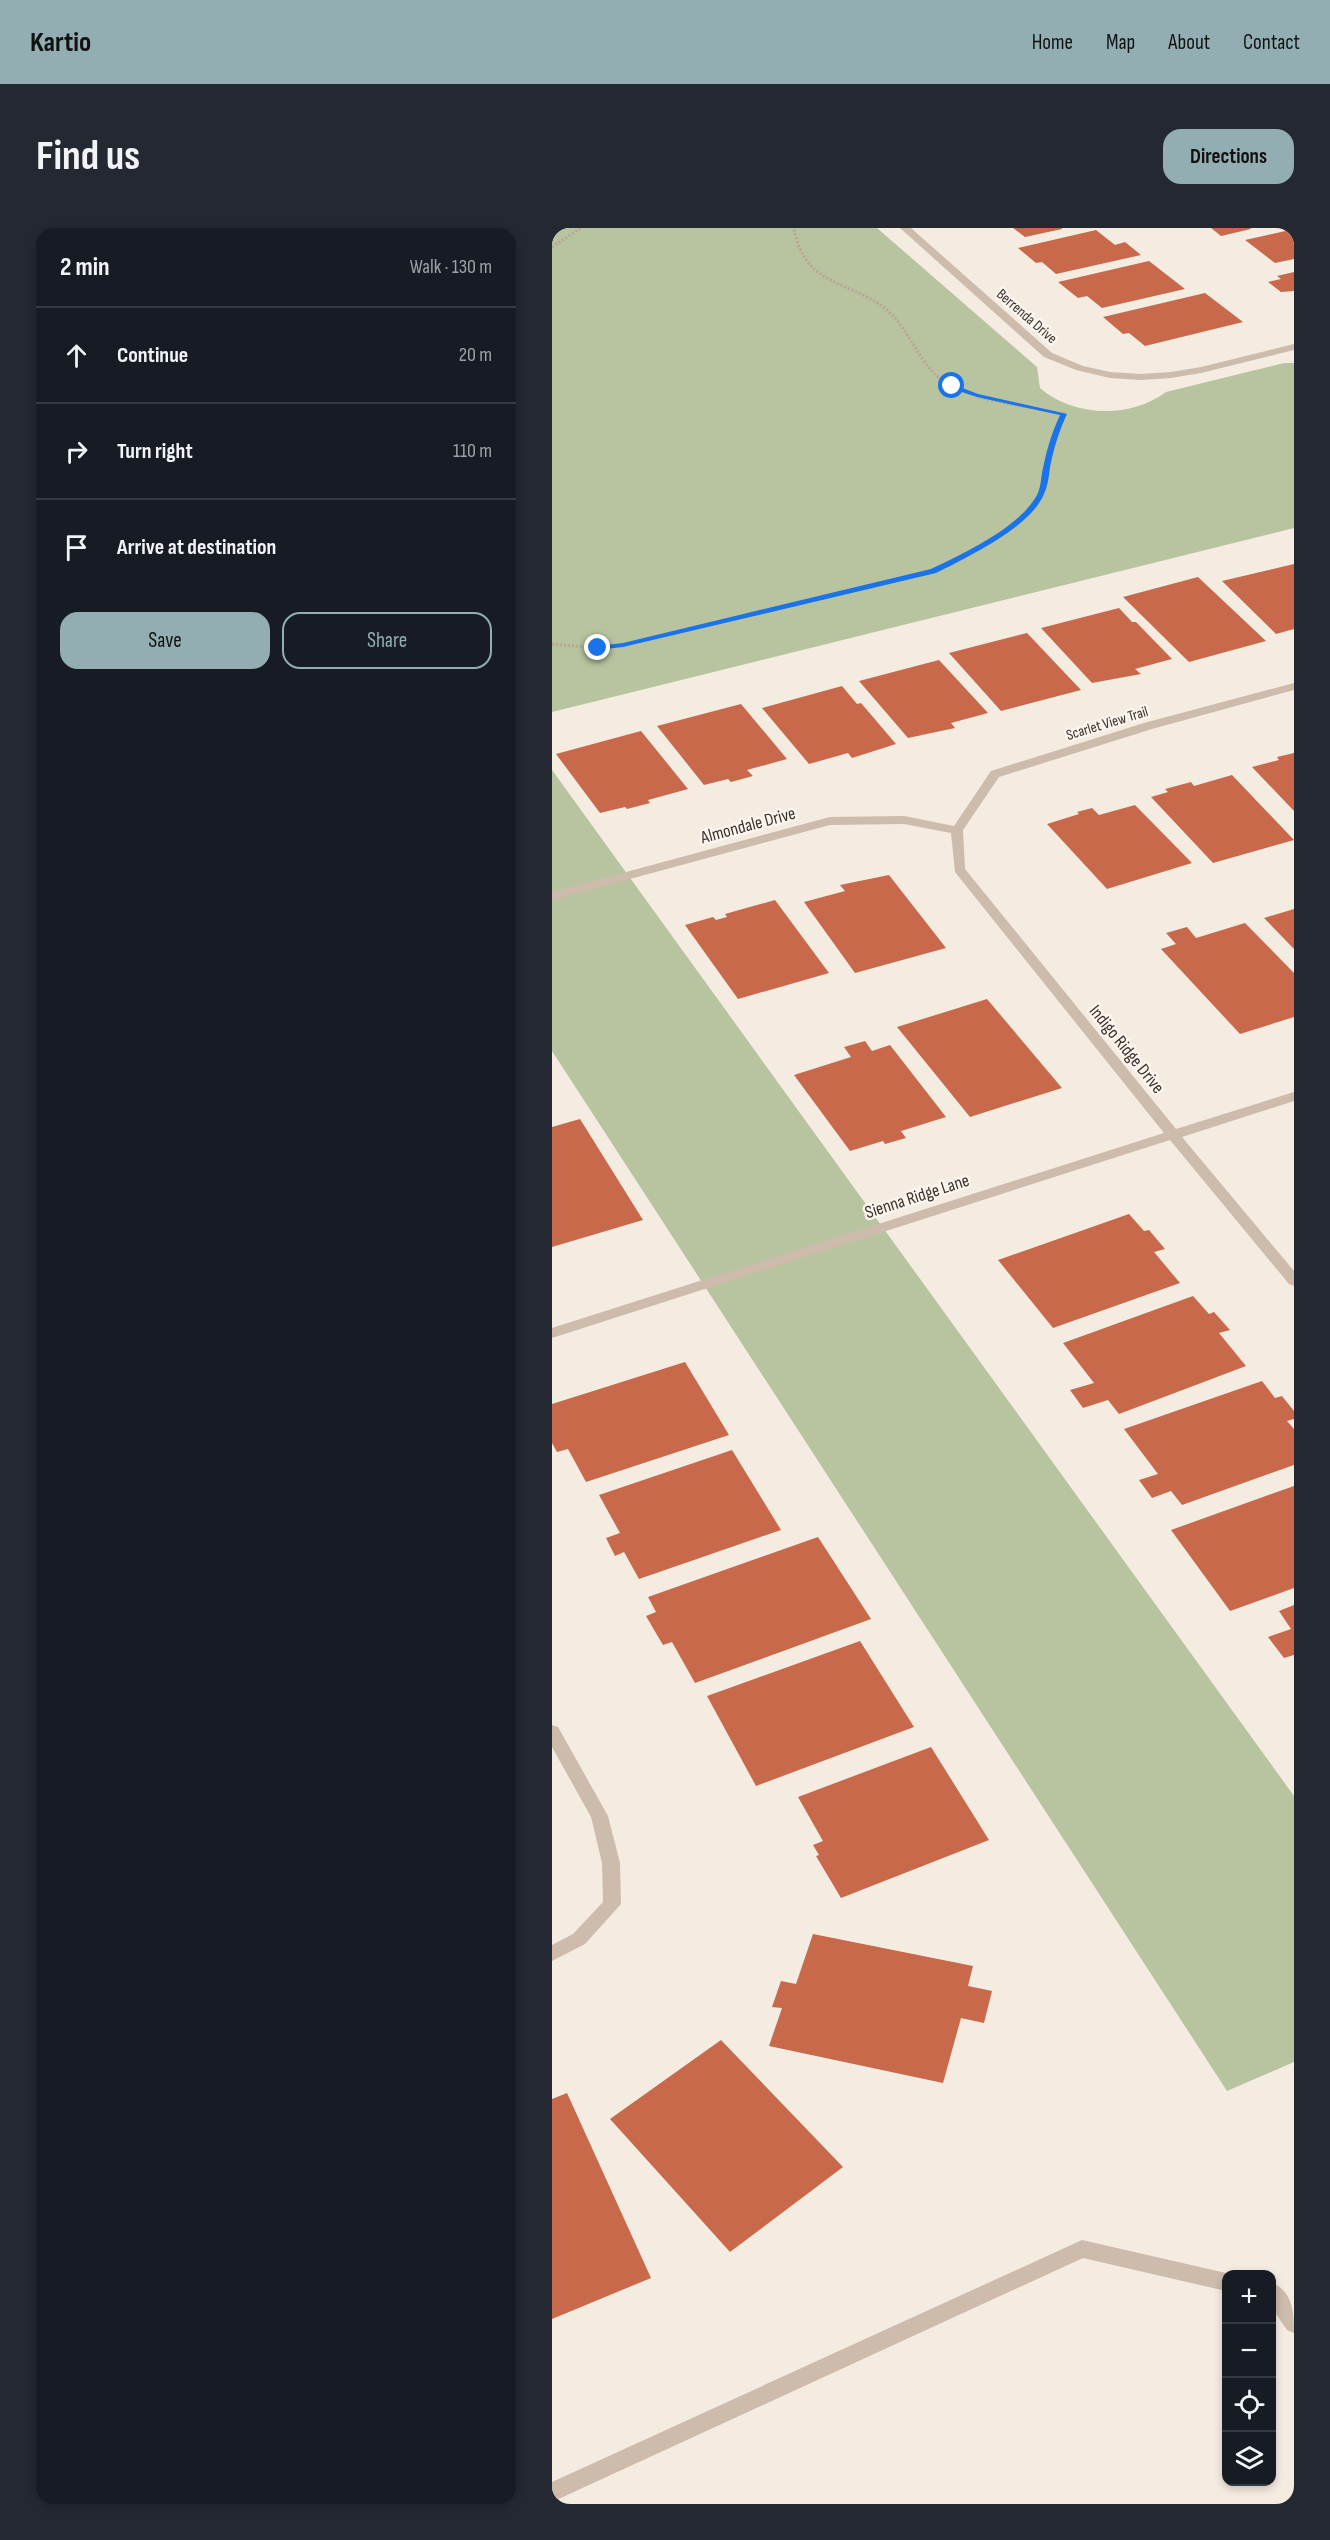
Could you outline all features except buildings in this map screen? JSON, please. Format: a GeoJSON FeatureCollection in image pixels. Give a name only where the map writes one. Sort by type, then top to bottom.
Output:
{"type":"FeatureCollection","features":[{"type":"Feature","properties":{"kind":"street","name":"Berrenda Drive"},"geometry":{"type":"LineString","coordinates":[[905,228],[1048,355],[1073,368],[1106,376],[1143,378],[1178,375],[1294,347]]}},
{"type":"Feature","properties":{"kind":"street","name":"Scarlet View Trail"},"geometry":{"type":"LineString","coordinates":[[957,830],[995,774],[1148,726],[1294,686]]}},
{"type":"Feature","properties":{"kind":"street","name":"Almondale Drive"},"geometry":{"type":"LineString","coordinates":[[552,896],[830,821],[904,820],[957,830]]}},
{"type":"Feature","properties":{"kind":"street","name":"Indigo Ridge Drive"},"geometry":{"type":"LineString","coordinates":[[957,830],[959,869],[1294,1281]]}},
{"type":"Feature","properties":{"kind":"street","name":"Sienna Ridge Lane"},"geometry":{"type":"LineString","coordinates":[[552,1334],[1294,1096]]}},
{"type":"Feature","properties":{"kind":"street"},"geometry":{"type":"LineString","coordinates":[[552,1732],[598,1816],[611,1863],[612,1904],[579,1939],[552,1954]]}},
{"type":"Feature","properties":{"kind":"street"},"geometry":{"type":"LineString","coordinates":[[552,2492],[1082,2249],[1222,2281]]}},
{"type":"Feature","properties":{"kind":"street"},"geometry":{"type":"LineString","coordinates":[[1276,2298],[1294,2324]]}},
{"type":"Feature","properties":{"kind":"path"},"geometry":{"type":"LineString","coordinates":[[552,248],[581,228]]}},
{"type":"Feature","properties":{"kind":"path"},"geometry":{"type":"LineString","coordinates":[[552,644],[598,648],[623,645],[934,571],[974,551],[1005,531],[1027,512],[1041,495],[1054,436],[1064,414],[977,395],[952,386],[929,370],[894,317],[875,302],[824,276],[802,258],[794,244],[794,228]]}},
{"type":"Feature","properties":{"kind":"green space"},"geometry":{"type":"Polygon","coordinates":[[[552,228],[877,228],[1037,367],[1040,388],[1053,398],[1085,409],[1102,411],[1136,407],[1166,392],[1284,363],[1294,363],[1294,528],[552,712],[552,228]]]}},
{"type":"Feature","properties":{"kind":"green space"},"geometry":{"type":"Polygon","coordinates":[[[552,770],[1294,1796],[1294,2062],[1227,2091],[552,1051],[552,770]]]}},
{"type":"Feature","properties":{"kind":"route"},"geometry":{"type":"LineString","coordinates":[[598,648],[623,645],[934,571],[974,551],[1005,531],[1027,512],[1041,495],[1054,436],[1064,414],[977,395],[952,386]]}}]}
